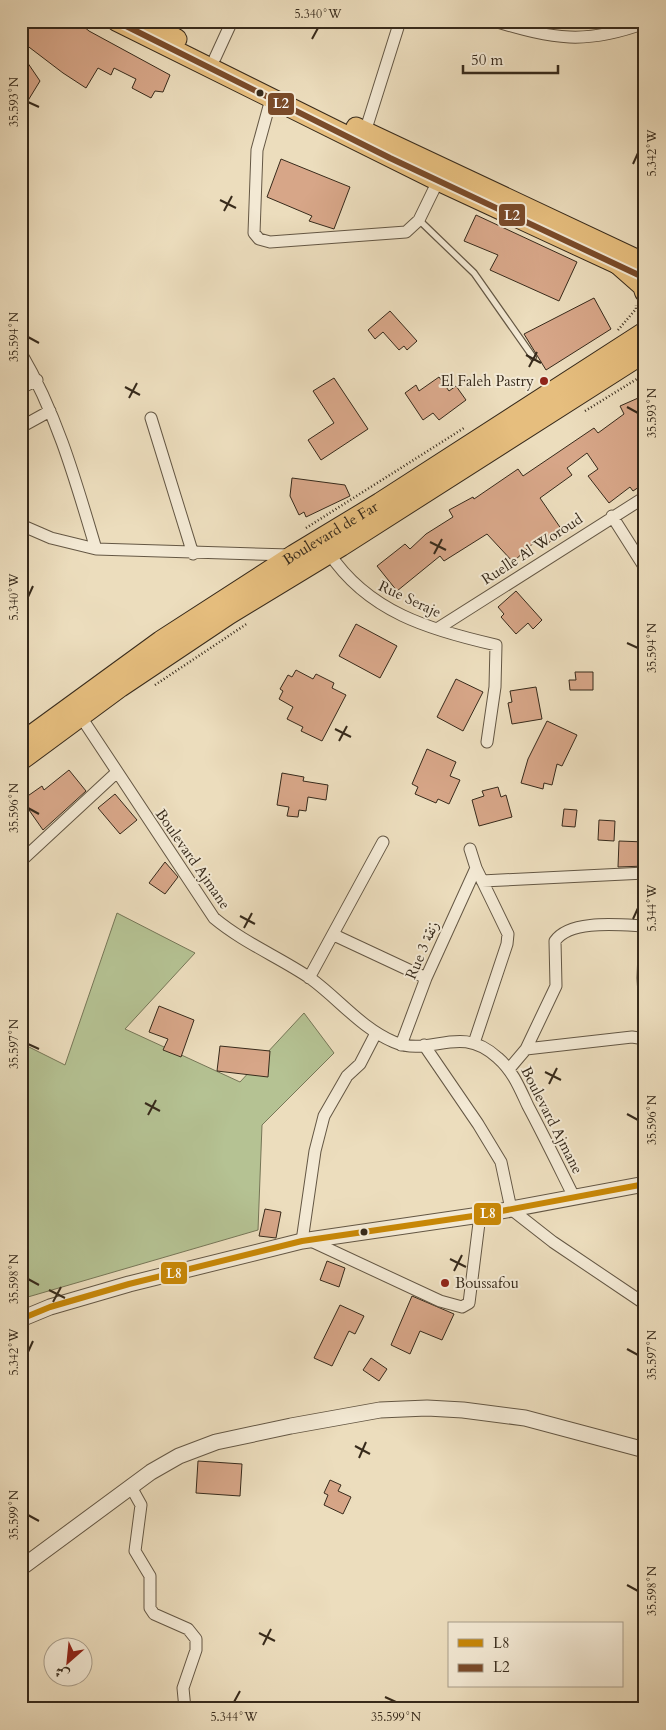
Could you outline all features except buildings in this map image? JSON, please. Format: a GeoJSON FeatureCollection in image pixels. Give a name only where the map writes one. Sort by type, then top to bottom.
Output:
{"type":"FeatureCollection","features":[{"type":"Feature","properties":{"kind":"highway"},"geometry":{"type":"LineString","coordinates":[[618,264],[642,286],[640,296]]}},
{"type":"Feature","properties":{"kind":"highway"},"geometry":{"type":"LineString","coordinates":[[629,343],[645,321]]}},
{"type":"Feature","properties":{"kind":"highway","name":"Boulevard de Far"},"geometry":{"type":"LineString","coordinates":[[21,760],[120,687],[221,619],[329,553],[645,332]]}},
{"type":"Feature","properties":{"kind":"highway","name":"Boulevard de Far"},"geometry":{"type":"LineString","coordinates":[[21,743],[161,641],[294,555],[380,504],[629,343]]}},
{"type":"Feature","properties":{"kind":"main road"},"geometry":{"type":"LineString","coordinates":[[116,21],[438,182],[645,278]]}},
{"type":"Feature","properties":{"kind":"main road"},"geometry":{"type":"LineString","coordinates":[[145,21],[215,58],[365,132],[645,263]]}},
{"type":"Feature","properties":{"kind":"street"},"geometry":{"type":"LineString","coordinates":[[215,58],[232,21]]}},
{"type":"Feature","properties":{"kind":"street"},"geometry":{"type":"LineString","coordinates":[[365,132],[400,21]]}},
{"type":"Feature","properties":{"kind":"street"},"geometry":{"type":"LineString","coordinates":[[494,21],[541,35],[582,39],[620,32],[645,23]]}},
{"type":"Feature","properties":{"kind":"street"},"geometry":{"type":"LineString","coordinates":[[271,99],[255,162],[253,218],[256,237],[270,242],[406,232],[418,220],[438,182]]}},
{"type":"Feature","properties":{"kind":"street"},"geometry":{"type":"LineString","coordinates":[[21,353],[37,380],[50,410],[73,472],[96,549]]}},
{"type":"Feature","properties":{"kind":"street"},"geometry":{"type":"LineString","coordinates":[[21,388],[37,380]]}},
{"type":"Feature","properties":{"kind":"street"},"geometry":{"type":"LineString","coordinates":[[21,427],[50,410]]}},
{"type":"Feature","properties":{"kind":"street"},"geometry":{"type":"LineString","coordinates":[[151,418],[193,554]]}},
{"type":"Feature","properties":{"kind":"street","name":"Ruelle Al Woroud"},"geometry":{"type":"LineString","coordinates":[[437,629],[612,516],[645,497]]}},
{"type":"Feature","properties":{"kind":"street"},"geometry":{"type":"LineString","coordinates":[[612,516],[645,568]]}},
{"type":"Feature","properties":{"kind":"street"},"geometry":{"type":"LineString","coordinates":[[21,525],[51,538],[96,549],[193,554],[294,555]]}},
{"type":"Feature","properties":{"kind":"street","name":"Rue Seraje"},"geometry":{"type":"LineString","coordinates":[[329,553],[349,579],[368,597],[398,613],[437,629],[496,645],[495,687],[488,742]]}},
{"type":"Feature","properties":{"kind":"street","name":"Boulevard Ajmane"},"geometry":{"type":"LineString","coordinates":[[81,717],[90,728],[116,773],[214,918],[235,935],[309,978],[333,995],[364,1025],[401,1045],[424,1045],[460,1041],[474,1043],[487,1049],[509,1069],[574,1197]]}},
{"type":"Feature","properties":{"kind":"street"},"geometry":{"type":"LineString","coordinates":[[21,861],[116,773]]}},
{"type":"Feature","properties":{"kind":"street"},"geometry":{"type":"LineString","coordinates":[[309,978],[383,842]]}},
{"type":"Feature","properties":{"kind":"street"},"geometry":{"type":"LineString","coordinates":[[470,849],[482,881],[506,926],[508,939],[474,1043]]}},
{"type":"Feature","properties":{"kind":"street","name":"Rue 3 زنقة"},"geometry":{"type":"LineString","coordinates":[[401,1045],[426,978],[476,868]]}},
{"type":"Feature","properties":{"kind":"street"},"geometry":{"type":"LineString","coordinates":[[482,881],[645,873]]}},
{"type":"Feature","properties":{"kind":"street"},"geometry":{"type":"LineString","coordinates":[[509,1069],[526,1049],[556,986],[554,943],[560,935],[577,928],[606,924],[645,926],[643,978],[645,1014]]}},
{"type":"Feature","properties":{"kind":"street"},"geometry":{"type":"LineString","coordinates":[[334,935],[426,978]]}},
{"type":"Feature","properties":{"kind":"street"},"geometry":{"type":"LineString","coordinates":[[306,1240],[315,1151],[324,1116],[347,1076],[360,1064],[376,1033]]}},
{"type":"Feature","properties":{"kind":"street"},"geometry":{"type":"LineString","coordinates":[[526,1049],[632,1037],[645,1039]]}},
{"type":"Feature","properties":{"kind":"street"},"geometry":{"type":"LineString","coordinates":[[424,1045],[478,1124],[501,1162],[507,1184],[510,1209],[553,1242],[645,1304]]}},
{"type":"Feature","properties":{"kind":"street"},"geometry":{"type":"LineString","coordinates":[[21,1319],[50,1307],[129,1284],[306,1240],[480,1214],[645,1184]]}},
{"type":"Feature","properties":{"kind":"street"},"geometry":{"type":"LineString","coordinates":[[306,1240],[440,1301],[462,1307],[469,1303],[472,1291],[480,1214]]}},
{"type":"Feature","properties":{"kind":"street"},"geometry":{"type":"LineString","coordinates":[[21,1568],[131,1487],[179,1456],[216,1442],[282,1427],[380,1410],[427,1408],[463,1410],[525,1418],[645,1450]]}},
{"type":"Feature","properties":{"kind":"street"},"geometry":{"type":"LineString","coordinates":[[131,1487],[141,1505],[135,1550],[150,1576],[150,1608],[154,1614],[188,1629],[196,1639],[196,1650],[183,1688],[185,1709]]}},
{"type":"Feature","properties":{"kind":"lane"},"geometry":{"type":"LineString","coordinates":[[418,220],[474,274],[533,357]]}},
{"type":"Feature","properties":{"kind":"path"},"geometry":{"type":"LineString","coordinates":[[629,343],[640,296]]}},
{"type":"Feature","properties":{"kind":"path"},"geometry":{"type":"LineString","coordinates":[[298,532],[465,428]]}},
{"type":"Feature","properties":{"kind":"green space"},"geometry":{"type":"Polygon","coordinates":[[[117,913],[195,953],[125,1029],[240,1082],[304,1013],[334,1053],[262,1125],[258,1230],[21,1299],[21,1043],[65,1065],[117,913]]]}},
{"type":"Feature","properties":{"kind":"transit line","name":"L2"},"geometry":{"type":"LineString","coordinates":[[116,21],[390,158],[645,278]]}},
{"type":"Feature","properties":{"kind":"transit line","name":"L8"},"geometry":{"type":"LineString","coordinates":[[21,1319],[50,1307],[129,1284],[302,1241],[480,1215],[645,1184]]}},
{"type":"Feature","properties":{"kind":"place","name":"El Faleh Pastry"},"geometry":{"type":"Point","coordinates":[544,381]}},
{"type":"Feature","properties":{"kind":"place","name":"Boussafou"},"geometry":{"type":"Point","coordinates":[445,1283]}}]}
